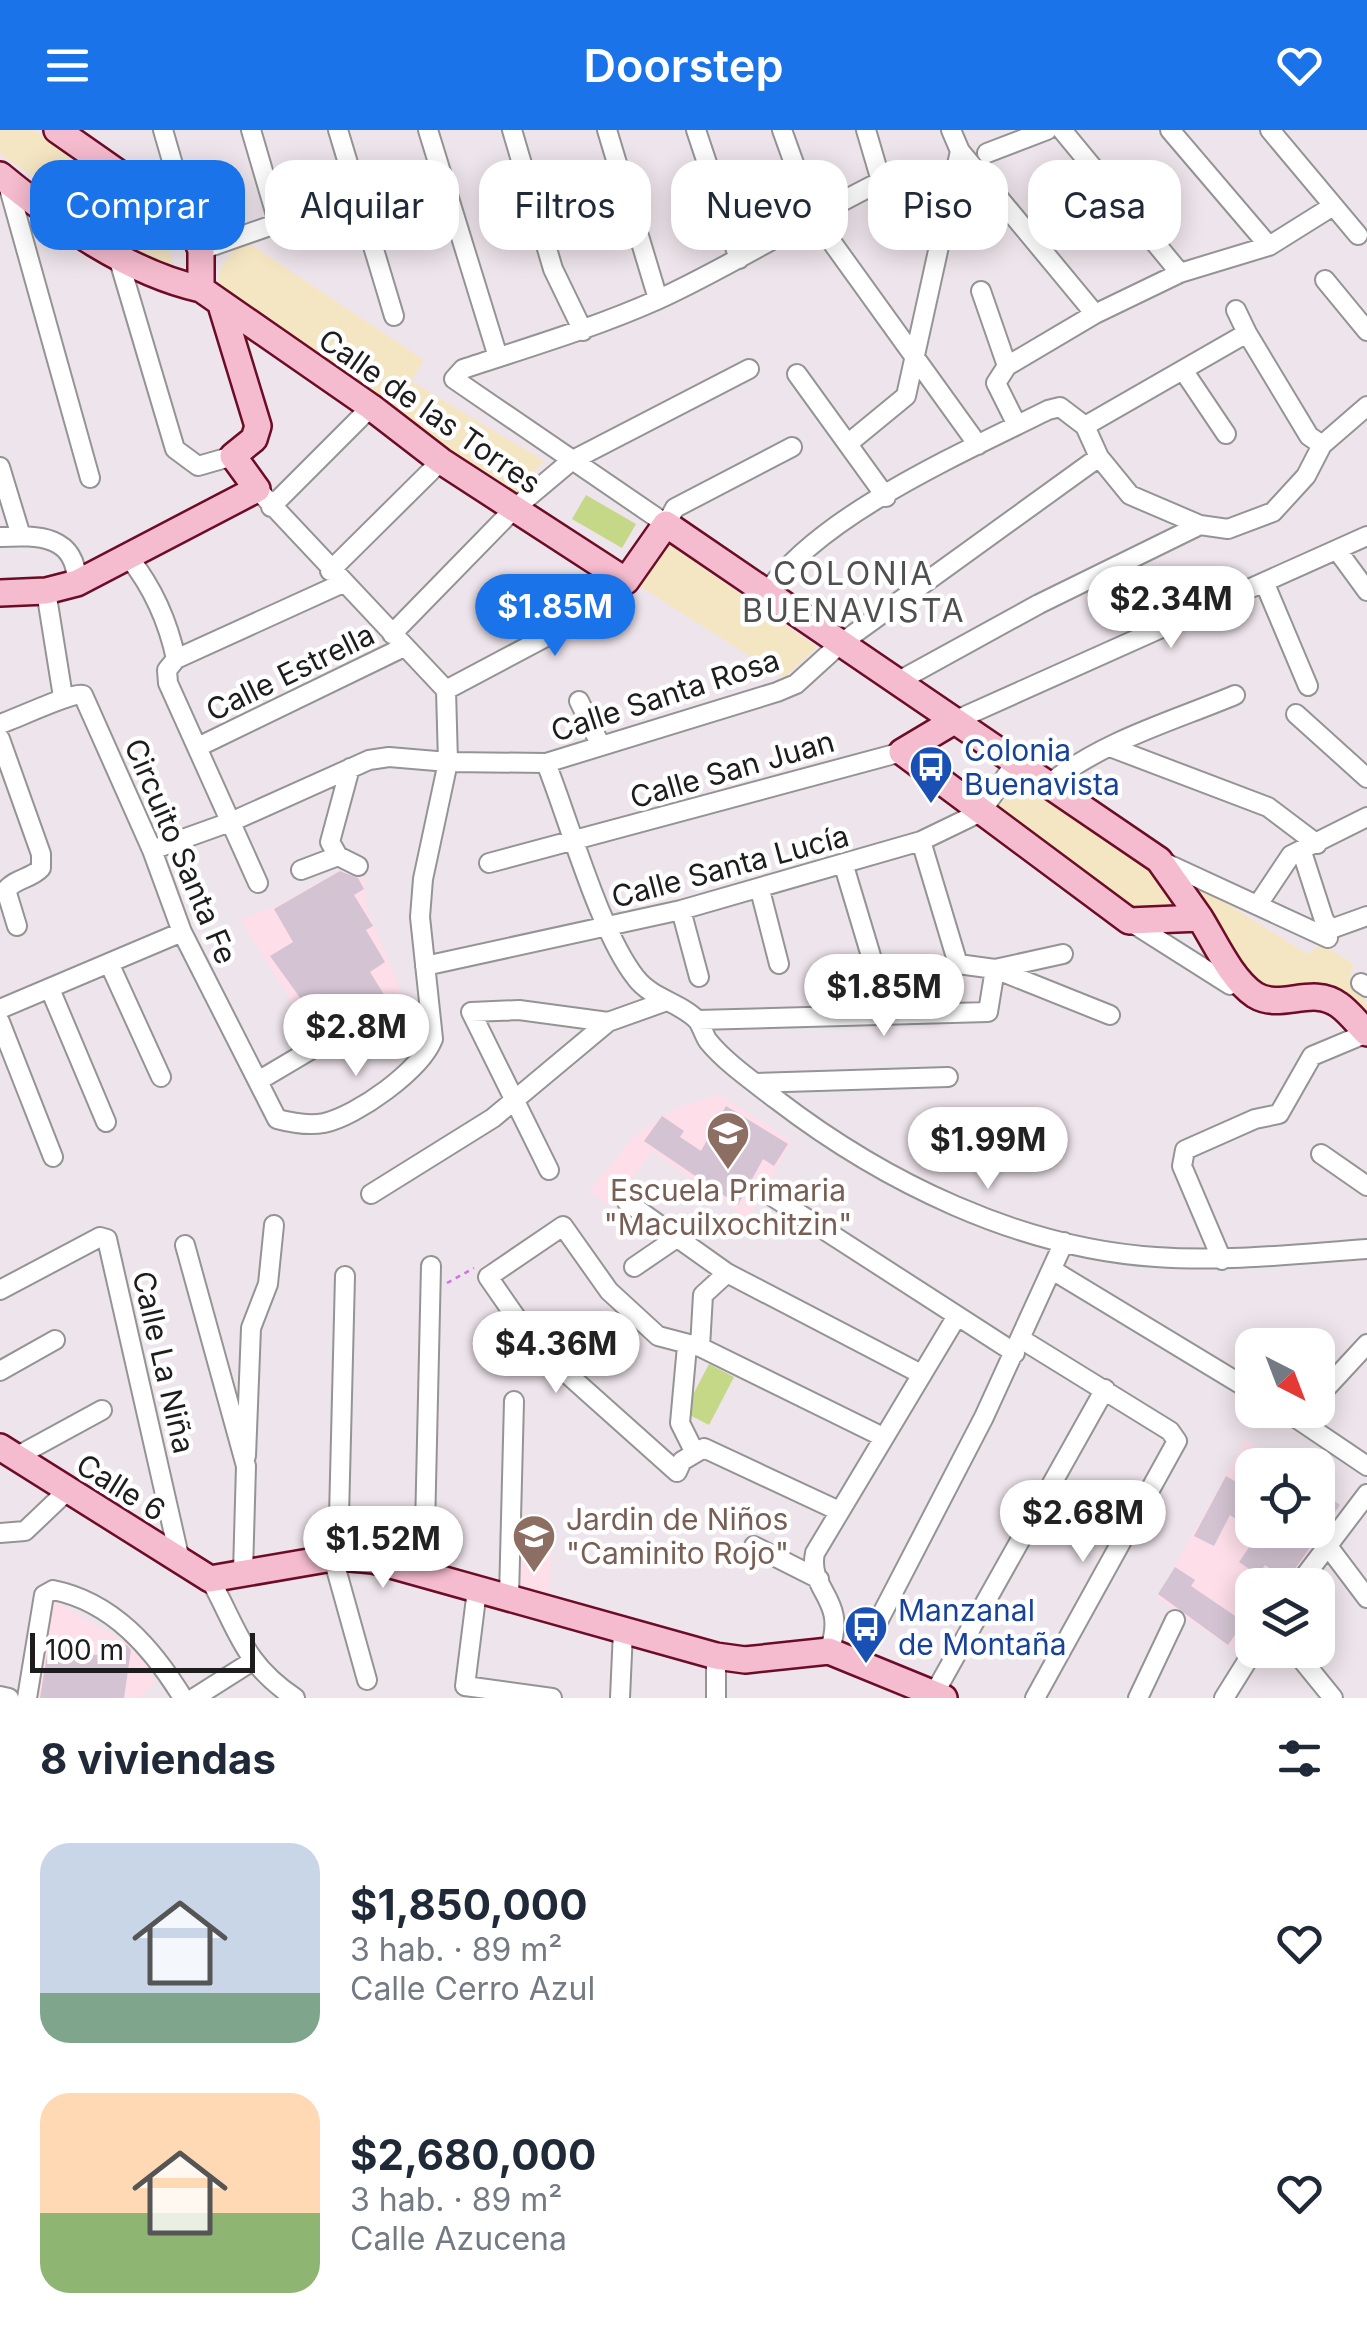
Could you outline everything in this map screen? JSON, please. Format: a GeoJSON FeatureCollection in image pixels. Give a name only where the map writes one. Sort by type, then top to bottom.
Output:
{"type":"FeatureCollection","features":[{"type":"Feature","properties":{"kind":"street"},"geometry":{"type":"LineString","coordinates":[[163,130],[172,160]]}},
{"type":"Feature","properties":{"kind":"street"},"geometry":{"type":"LineString","coordinates":[[250,130],[265,179]]}},
{"type":"Feature","properties":{"kind":"street"},"geometry":{"type":"LineString","coordinates":[[338,130],[346,160]]}},
{"type":"Feature","properties":{"kind":"street"},"geometry":{"type":"LineString","coordinates":[[428,130],[498,358]]}},
{"type":"Feature","properties":{"kind":"street"},"geometry":{"type":"LineString","coordinates":[[512,130],[553,269],[583,331]]}},
{"type":"Feature","properties":{"kind":"street"},"geometry":{"type":"LineString","coordinates":[[607,130],[658,299]]}},
{"type":"Feature","properties":{"kind":"street"},"geometry":{"type":"LineString","coordinates":[[696,130],[739,259]]}},
{"type":"Feature","properties":{"kind":"street"},"geometry":{"type":"LineString","coordinates":[[782,130],[793,160]]}},
{"type":"Feature","properties":{"kind":"street"},"geometry":{"type":"LineString","coordinates":[[848,195],[886,178],[866,130]]}},
{"type":"Feature","properties":{"kind":"street"},"geometry":{"type":"LineString","coordinates":[[952,130],[960,151],[1094,314]]}},
{"type":"Feature","properties":{"kind":"street"},"geometry":{"type":"LineString","coordinates":[[987,153],[1046,130]]}},
{"type":"Feature","properties":{"kind":"street"},"geometry":{"type":"LineString","coordinates":[[1062,130],[1180,273]]}},
{"type":"Feature","properties":{"kind":"street"},"geometry":{"type":"LineString","coordinates":[[1170,130],[1269,246]]}},
{"type":"Feature","properties":{"kind":"street"},"geometry":{"type":"LineString","coordinates":[[1270,130],[1358,236]]}},
{"type":"Feature","properties":{"kind":"street"},"geometry":{"type":"LineString","coordinates":[[68,134],[104,160]]}},
{"type":"Feature","properties":{"kind":"street"},"geometry":{"type":"LineString","coordinates":[[850,442],[906,396],[960,151]]}},
{"type":"Feature","properties":{"kind":"street"},"geometry":{"type":"LineString","coordinates":[[3,178],[90,478]]}},
{"type":"Feature","properties":{"kind":"street","name":"Calle de las Torres"},"geometry":{"type":"LineString","coordinates":[[3,178],[118,258],[172,283],[201,289],[222,308],[371,406],[441,461],[626,581]]}},
{"type":"Feature","properties":{"kind":"street"},"geometry":{"type":"LineString","coordinates":[[1003,371],[1094,314],[1180,273],[1269,246],[1332,206]]}},
{"type":"Feature","properties":{"kind":"street"},"geometry":{"type":"LineString","coordinates":[[201,250],[201,289]]}},
{"type":"Feature","properties":{"kind":"street"},"geometry":{"type":"LineString","coordinates":[[373,250],[394,316]]}},
{"type":"Feature","properties":{"kind":"street"},"geometry":{"type":"LineString","coordinates":[[754,250],[658,299],[583,331],[463,369],[454,379],[1159,860],[1329,933],[1367,916]]}},
{"type":"Feature","properties":{"kind":"street"},"geometry":{"type":"LineString","coordinates":[[837,250],[978,445]]}},
{"type":"Feature","properties":{"kind":"street"},"geometry":{"type":"LineString","coordinates":[[118,258],[176,449],[198,466],[234,456],[254,440],[258,426],[222,308]]}},
{"type":"Feature","properties":{"kind":"street"},"geometry":{"type":"LineString","coordinates":[[1325,280],[1367,330]]}},
{"type":"Feature","properties":{"kind":"street"},"geometry":{"type":"LineString","coordinates":[[982,291],[1003,371],[1000,396],[1017,425]]}},
{"type":"Feature","properties":{"kind":"street"},"geometry":{"type":"LineString","coordinates":[[1236,310],[1308,436],[1322,445]]}},
{"type":"Feature","properties":{"kind":"street"},"geometry":{"type":"LineString","coordinates":[[1085,426],[1247,333]]}},
{"type":"Feature","properties":{"kind":"street","name":"Calle Estrella"},"geometry":{"type":"LineString","coordinates":[[200,746],[398,641],[514,509],[571,461],[749,370]]}},
{"type":"Feature","properties":{"kind":"street"},"geometry":{"type":"LineString","coordinates":[[1183,370],[1226,434]]}},
{"type":"Feature","properties":{"kind":"street"},"geometry":{"type":"LineString","coordinates":[[797,374],[850,442],[886,497]]}},
{"type":"Feature","properties":{"kind":"street"},"geometry":{"type":"LineString","coordinates":[[0,593],[46,591],[77,583],[264,498],[371,406]]}},
{"type":"Feature","properties":{"kind":"street"},"geometry":{"type":"LineString","coordinates":[[766,594],[781,572],[826,533],[978,445],[1060,407],[1085,426],[1100,457],[1130,495],[1200,526],[1228,529],[1273,512],[1306,476],[1322,445],[1367,406]]}},
{"type":"Feature","properties":{"kind":"street"},"geometry":{"type":"LineString","coordinates":[[446,690],[600,608],[626,581],[684,503],[792,447]]}},
{"type":"Feature","properties":{"kind":"street"},"geometry":{"type":"LineString","coordinates":[[234,456],[264,498],[446,690],[448,762],[423,879],[420,917],[426,966]]}},
{"type":"Feature","properties":{"kind":"street","name":"Calle Santa Rosa"},"geometry":{"type":"LineString","coordinates":[[152,850],[232,821],[350,768],[390,757],[546,763],[796,684],[840,644],[1100,457]]}},
{"type":"Feature","properties":{"kind":"street"},"geometry":{"type":"LineString","coordinates":[[258,882],[200,746],[168,684],[167,670],[176,658],[336,577],[441,461]]}},
{"type":"Feature","properties":{"kind":"street"},"geometry":{"type":"LineString","coordinates":[[0,467],[21,536]]}},
{"type":"Feature","properties":{"kind":"street"},"geometry":{"type":"LineString","coordinates":[[897,682],[1038,604],[1200,526]]}},
{"type":"Feature","properties":{"kind":"street"},"geometry":{"type":"LineString","coordinates":[[1230,985],[1129,922],[902,752],[954,721],[1367,536]]}},
{"type":"Feature","properties":{"kind":"street"},"geometry":{"type":"LineString","coordinates":[[0,537],[54,538],[63,544],[77,566],[77,583]]}},
{"type":"Feature","properties":{"kind":"street"},"geometry":{"type":"LineString","coordinates":[[1337,550],[1367,591]]}},
{"type":"Feature","properties":{"kind":"street"},"geometry":{"type":"LineString","coordinates":[[130,558],[160,608],[176,658]]}},
{"type":"Feature","properties":{"kind":"street"},"geometry":{"type":"LineString","coordinates":[[1265,584],[1308,686]]}},
{"type":"Feature","properties":{"kind":"street"},"geometry":{"type":"LineString","coordinates":[[0,724],[51,706],[63,696],[46,591]]}},
{"type":"Feature","properties":{"kind":"street","name":"Circuito Santa Fe"},"geometry":{"type":"LineString","coordinates":[[63,696],[83,694],[152,850],[182,932],[277,1119],[294,1124],[325,1123],[408,1074],[426,1056],[432,1039],[426,966]]}},
{"type":"Feature","properties":{"kind":"street"},"geometry":{"type":"LineString","coordinates":[[1049,784],[1070,766],[1235,694]]}},
{"type":"Feature","properties":{"kind":"street"},"geometry":{"type":"LineString","coordinates":[[579,701],[600,744]]}},
{"type":"Feature","properties":{"kind":"street"},"geometry":{"type":"LineString","coordinates":[[1296,714],[1367,777]]}},
{"type":"Feature","properties":{"kind":"street"},"geometry":{"type":"LineString","coordinates":[[0,738],[40,854],[41,868],[6,890],[17,926]]}},
{"type":"Feature","properties":{"kind":"street"},"geometry":{"type":"LineString","coordinates":[[1110,747],[1268,807],[1309,848],[1329,933]]}},
{"type":"Feature","properties":{"kind":"street","name":"Calle San Juan"},"geometry":{"type":"LineString","coordinates":[[578,841],[902,752]]}},
{"type":"Feature","properties":{"kind":"street","name":"Calle Santa Lucía"},"geometry":{"type":"LineString","coordinates":[[426,966],[681,910],[921,841],[981,812],[1016,762]]}},
{"type":"Feature","properties":{"kind":"street"},"geometry":{"type":"LineString","coordinates":[[546,763],[608,927],[636,978],[664,1002],[697,1020],[988,1012],[996,969]]}},
{"type":"Feature","properties":{"kind":"street"},"geometry":{"type":"LineString","coordinates":[[350,768],[330,842],[338,856],[358,866]]}},
{"type":"Feature","properties":{"kind":"street"},"geometry":{"type":"LineString","coordinates":[[1259,903],[1282,864],[1367,817]]}},
{"type":"Feature","properties":{"kind":"street"},"geometry":{"type":"LineString","coordinates":[[489,863],[578,841]]}},
{"type":"Feature","properties":{"kind":"street"},"geometry":{"type":"LineString","coordinates":[[921,841],[958,964],[996,969],[1110,1015]]}},
{"type":"Feature","properties":{"kind":"street"},"geometry":{"type":"LineString","coordinates":[[301,870],[338,856]]}},
{"type":"Feature","properties":{"kind":"street"},"geometry":{"type":"LineString","coordinates":[[1159,860],[1240,980],[1257,996],[1275,1002],[1308,995],[1323,998],[1339,1004],[1367,1033],[1312,1056],[1280,1114],[1256,1118],[1185,1150],[1182,1166],[1222,1260]]}},
{"type":"Feature","properties":{"kind":"street"},"geometry":{"type":"LineString","coordinates":[[844,866],[874,966]]}},
{"type":"Feature","properties":{"kind":"street"},"geometry":{"type":"LineString","coordinates":[[760,890],[780,964]]}},
{"type":"Feature","properties":{"kind":"street"},"geometry":{"type":"LineString","coordinates":[[681,910],[699,977]]}},
{"type":"Feature","properties":{"kind":"street"},"geometry":{"type":"LineString","coordinates":[[1129,922],[1200,918]]}},
{"type":"Feature","properties":{"kind":"street"},"geometry":{"type":"LineString","coordinates":[[0,1009],[182,932]]}},
{"type":"Feature","properties":{"kind":"street"},"geometry":{"type":"LineString","coordinates":[[996,969],[1064,954]]}},
{"type":"Feature","properties":{"kind":"street"},"geometry":{"type":"LineString","coordinates":[[110,963],[161,1078]]}},
{"type":"Feature","properties":{"kind":"street"},"geometry":{"type":"LineString","coordinates":[[50,989],[106,1122]]}},
{"type":"Feature","properties":{"kind":"street"},"geometry":{"type":"LineString","coordinates":[[370,1194],[494,1118],[608,1022],[664,1002]]}},
{"type":"Feature","properties":{"kind":"street"},"geometry":{"type":"LineString","coordinates":[[549,1170],[512,1102],[471,1012],[520,1010],[608,1022]]}},
{"type":"Feature","properties":{"kind":"street"},"geometry":{"type":"LineString","coordinates":[[697,1020],[708,1041],[827,1138],[880,1170],[974,1212],[1064,1242],[1151,1257],[1222,1260],[1367,1249]]}},
{"type":"Feature","properties":{"kind":"street"},"geometry":{"type":"LineString","coordinates":[[0,1022],[54,1157]]}},
{"type":"Feature","properties":{"kind":"street"},"geometry":{"type":"LineString","coordinates":[[258,1081],[334,1036]]}},
{"type":"Feature","properties":{"kind":"street"},"geometry":{"type":"LineString","coordinates":[[755,1083],[948,1077]]}},
{"type":"Feature","properties":{"kind":"street"},"geometry":{"type":"LineString","coordinates":[[1321,1154],[1367,1186]]}},
{"type":"Feature","properties":{"kind":"street"},"geometry":{"type":"LineString","coordinates":[[764,1191],[957,1316],[1104,1389],[1170,1431],[1176,1441],[1172,1457],[1036,1698]]}},
{"type":"Feature","properties":{"kind":"street"},"geometry":{"type":"LineString","coordinates":[[627,1202],[727,1273],[921,1374]]}},
{"type":"Feature","properties":{"kind":"street"},"geometry":{"type":"LineString","coordinates":[[243,1572],[251,1328],[268,1284],[274,1225]]}},
{"type":"Feature","properties":{"kind":"street"},"geometry":{"type":"LineString","coordinates":[[839,1511],[704,1448],[694,1450],[677,1472],[536,1346],[488,1276],[556,1227],[563,1226],[609,1291],[658,1336],[694,1346],[884,1437]]}},
{"type":"Feature","properties":{"kind":"street","name":"Calle La Niña"},"geometry":{"type":"LineString","coordinates":[[0,1290],[82,1244],[100,1236],[107,1239],[179,1556]]}},
{"type":"Feature","properties":{"kind":"street"},"geometry":{"type":"LineString","coordinates":[[634,1266],[675,1239]]}},
{"type":"Feature","properties":{"kind":"street"},"geometry":{"type":"LineString","coordinates":[[857,1662],[1018,1346],[1064,1242]]}},
{"type":"Feature","properties":{"kind":"street"},"geometry":{"type":"LineString","coordinates":[[186,1244],[246,1466]]}},
{"type":"Feature","properties":{"kind":"street"},"geometry":{"type":"LineString","coordinates":[[424,1572],[431,1266]]}},
{"type":"Feature","properties":{"kind":"street"},"geometry":{"type":"LineString","coordinates":[[1054,1272],[1235,1381]]}},
{"type":"Feature","properties":{"kind":"street"},"geometry":{"type":"LineString","coordinates":[[694,1450],[680,1423],[703,1295],[727,1273]]}},
{"type":"Feature","properties":{"kind":"street"},"geometry":{"type":"LineString","coordinates":[[346,1276],[336,1557],[367,1680]]}},
{"type":"Feature","properties":{"kind":"street"},"geometry":{"type":"LineString","coordinates":[[829,1651],[838,1628],[837,1615],[819,1579],[815,1553],[957,1316]]}},
{"type":"Feature","properties":{"kind":"street"},"geometry":{"type":"LineString","coordinates":[[0,1370],[55,1340]]}},
{"type":"Feature","properties":{"kind":"street"},"geometry":{"type":"LineString","coordinates":[[1335,1379],[1367,1344]]}},
{"type":"Feature","properties":{"kind":"street"},"geometry":{"type":"LineString","coordinates":[[295,1698],[262,1676],[252,1662],[210,1579],[336,1557],[424,1572],[716,1656],[745,1660],[829,1651],[939,1696],[1104,1389]]}},
{"type":"Feature","properties":{"kind":"street"},"geometry":{"type":"LineString","coordinates":[[509,1597],[514,1401]]}},
{"type":"Feature","properties":{"kind":"street"},"geometry":{"type":"LineString","coordinates":[[7,1452],[102,1410]]}},
{"type":"Feature","properties":{"kind":"street"},"geometry":{"type":"LineString","coordinates":[[1316,1428],[1367,1466]]}},
{"type":"Feature","properties":{"kind":"street","name":"Calle 6"},"geometry":{"type":"LineString","coordinates":[[7,1452],[158,1549],[179,1556],[210,1579]]}},
{"type":"Feature","properties":{"kind":"street"},"geometry":{"type":"LineString","coordinates":[[0,1533],[25,1532],[66,1492]]}},
{"type":"Feature","properties":{"kind":"street"},"geometry":{"type":"LineString","coordinates":[[1335,1535],[1367,1494]]}},
{"type":"Feature","properties":{"kind":"street"},"geometry":{"type":"LineString","coordinates":[[754,1546],[819,1579]]}},
{"type":"Feature","properties":{"kind":"street"},"geometry":{"type":"LineString","coordinates":[[1329,1548],[1367,1598]]}},
{"type":"Feature","properties":{"kind":"street"},"geometry":{"type":"LineString","coordinates":[[27,1698],[44,1596],[53,1590],[104,1614],[142,1638],[183,1698]]}},
{"type":"Feature","properties":{"kind":"street"},"geometry":{"type":"LineString","coordinates":[[478,1590],[466,1686],[552,1698]]}},
{"type":"Feature","properties":{"kind":"street"},"geometry":{"type":"LineString","coordinates":[[1138,1698],[1176,1620]]}},
{"type":"Feature","properties":{"kind":"street"},"geometry":{"type":"LineString","coordinates":[[620,1698],[622,1631]]}},
{"type":"Feature","properties":{"kind":"street"},"geometry":{"type":"LineString","coordinates":[[716,1656],[716,1698]]}},
{"type":"Feature","properties":{"kind":"street"},"geometry":{"type":"LineString","coordinates":[[194,1698],[252,1662]]}},
{"type":"Feature","properties":{"kind":"street"},"geometry":{"type":"LineString","coordinates":[[1224,1698],[1243,1668]]}},
{"type":"Feature","properties":{"kind":"street"},"geometry":{"type":"LineString","coordinates":[[1309,1668],[1333,1698]]}},
{"type":"Feature","properties":{"kind":"street"},"geometry":{"type":"LineString","coordinates":[[0,1696],[9,1698]]}},
{"type":"Feature","properties":{"kind":"path"},"geometry":{"type":"LineString","coordinates":[[430,1295],[471,1267],[488,1276]]}},
{"type":"Feature","properties":{"kind":"shaded area"},"geometry":{"type":"Polygon","coordinates":[[[0,130],[34,130],[80,160],[30,160],[30,174],[0,154],[0,130]]]}},
{"type":"Feature","properties":{"kind":"shaded area"},"geometry":{"type":"Polygon","coordinates":[[[245,241],[424,360],[411,381],[544,461],[516,493],[225,300],[219,274],[234,250],[245,250],[245,241]]]}},
{"type":"Feature","properties":{"kind":"shaded area"},"geometry":{"type":"Polygon","coordinates":[[[170,250],[173,268],[126,251],[170,250]]]}},
{"type":"Feature","properties":{"kind":"shaded area"},"geometry":{"type":"Polygon","coordinates":[[[664,541],[817,647],[784,678],[636,584],[664,541]]]}},
{"type":"Feature","properties":{"kind":"shaded area"},"geometry":{"type":"Polygon","coordinates":[[[1018,775],[1145,859],[1179,907],[1175,912],[1127,904],[993,811],[1010,795],[1018,775]]]}},
{"type":"Feature","properties":{"kind":"shaded area"},"geometry":{"type":"Polygon","coordinates":[[[350,865],[364,871],[367,909],[417,1029],[354,1066],[318,1012],[302,1019],[240,919],[274,907],[350,865]]]}},
{"type":"Feature","properties":{"kind":"shaded area"},"geometry":{"type":"Polygon","coordinates":[[[1185,877],[1307,954],[1321,944],[1353,964],[1350,979],[1367,1004],[1367,1028],[1248,978],[1185,877]]]}},
{"type":"Feature","properties":{"kind":"shaded area","name":"Escuela Primaria \"Macuilxochitzin\""},"geometry":{"type":"Polygon","coordinates":[[[718,1094],[792,1141],[748,1219],[652,1151],[611,1207],[590,1191],[634,1136],[676,1108],[718,1094]]]}},
{"type":"Feature","properties":{"kind":"shaded area"},"geometry":{"type":"Polygon","coordinates":[[[1246,1439],[1259,1448],[1241,1448],[1246,1439]]]}},
{"type":"Feature","properties":{"kind":"shaded area"},"geometry":{"type":"Polygon","coordinates":[[[1235,1459],[1235,1548],[1311,1548],[1297,1568],[1235,1568],[1235,1650],[1157,1598],[1235,1459]]]}},
{"type":"Feature","properties":{"kind":"shaded area","name":"Jardin de Niños \"Caminito Rojo\""},"geometry":{"type":"Polygon","coordinates":[[[519,1535],[553,1539],[549,1595],[518,1587],[519,1535]]]}},
{"type":"Feature","properties":{"kind":"shaded area"},"geometry":{"type":"Polygon","coordinates":[[[54,1601],[136,1648],[155,1681],[140,1698],[38,1698],[54,1601]]]}},
{"type":"Feature","properties":{"kind":"green space"},"geometry":{"type":"Polygon","coordinates":[[[586,495],[636,524],[622,548],[572,519],[586,495]]]}},
{"type":"Feature","properties":{"kind":"green space"},"geometry":{"type":"Polygon","coordinates":[[[709,1364],[734,1377],[709,1425],[684,1412],[709,1364]]]}},
{"type":"Feature","properties":{"kind":"building"},"geometry":{"type":"Polygon","coordinates":[[[340,871],[358,878],[364,889],[354,895],[373,926],[366,930],[385,962],[370,972],[393,1009],[401,1004],[415,1027],[355,1063],[343,1044],[354,1032],[332,996],[309,1010],[270,956],[293,942],[274,909],[340,871]]]}},
{"type":"Feature","properties":{"kind":"building"},"geometry":{"type":"Polygon","coordinates":[[[726,1106],[788,1144],[774,1166],[763,1159],[738,1205],[644,1141],[662,1116],[684,1131],[680,1137],[701,1151],[726,1106]]]}},
{"type":"Feature","properties":{"kind":"building"},"geometry":{"type":"Polygon","coordinates":[[[1226,1476],[1235,1481],[1235,1518],[1230,1515],[1214,1546],[1194,1536],[1226,1476]]]}},
{"type":"Feature","properties":{"kind":"building"},"geometry":{"type":"Polygon","coordinates":[[[1249,1548],[1310,1548],[1295,1568],[1248,1568],[1239,1562],[1249,1548]]]}},
{"type":"Feature","properties":{"kind":"building"},"geometry":{"type":"Polygon","coordinates":[[[1175,1567],[1195,1580],[1191,1586],[1235,1616],[1235,1635],[1228,1645],[1158,1594],[1175,1567]]]}},
{"type":"Feature","properties":{"kind":"building"},"geometry":{"type":"Polygon","coordinates":[[[50,1636],[77,1640],[76,1652],[104,1656],[106,1642],[127,1645],[131,1650],[124,1698],[40,1698],[50,1636]]]}},
{"type":"Feature","properties":{"kind":"place","name":"Colonia Buenavista"},"geometry":{"type":"Point","coordinates":[931,805]}},
{"type":"Feature","properties":{"kind":"place","name":"Escuela Primaria \"Macuilxochitzin\""},"geometry":{"type":"Point","coordinates":[728,1171]}},
{"type":"Feature","properties":{"kind":"place","name":"Jardin de Niños \"Caminito Rojo\""},"geometry":{"type":"Point","coordinates":[534,1574]}},
{"type":"Feature","properties":{"kind":"place","name":"Manzanal de Montaña"},"geometry":{"type":"Point","coordinates":[866,1665]}},
{"type":"Feature","properties":{"kind":"district","name":"COLONIA BUENAVISTA"},"geometry":{"type":"Point","coordinates":[854,592]}}]}
